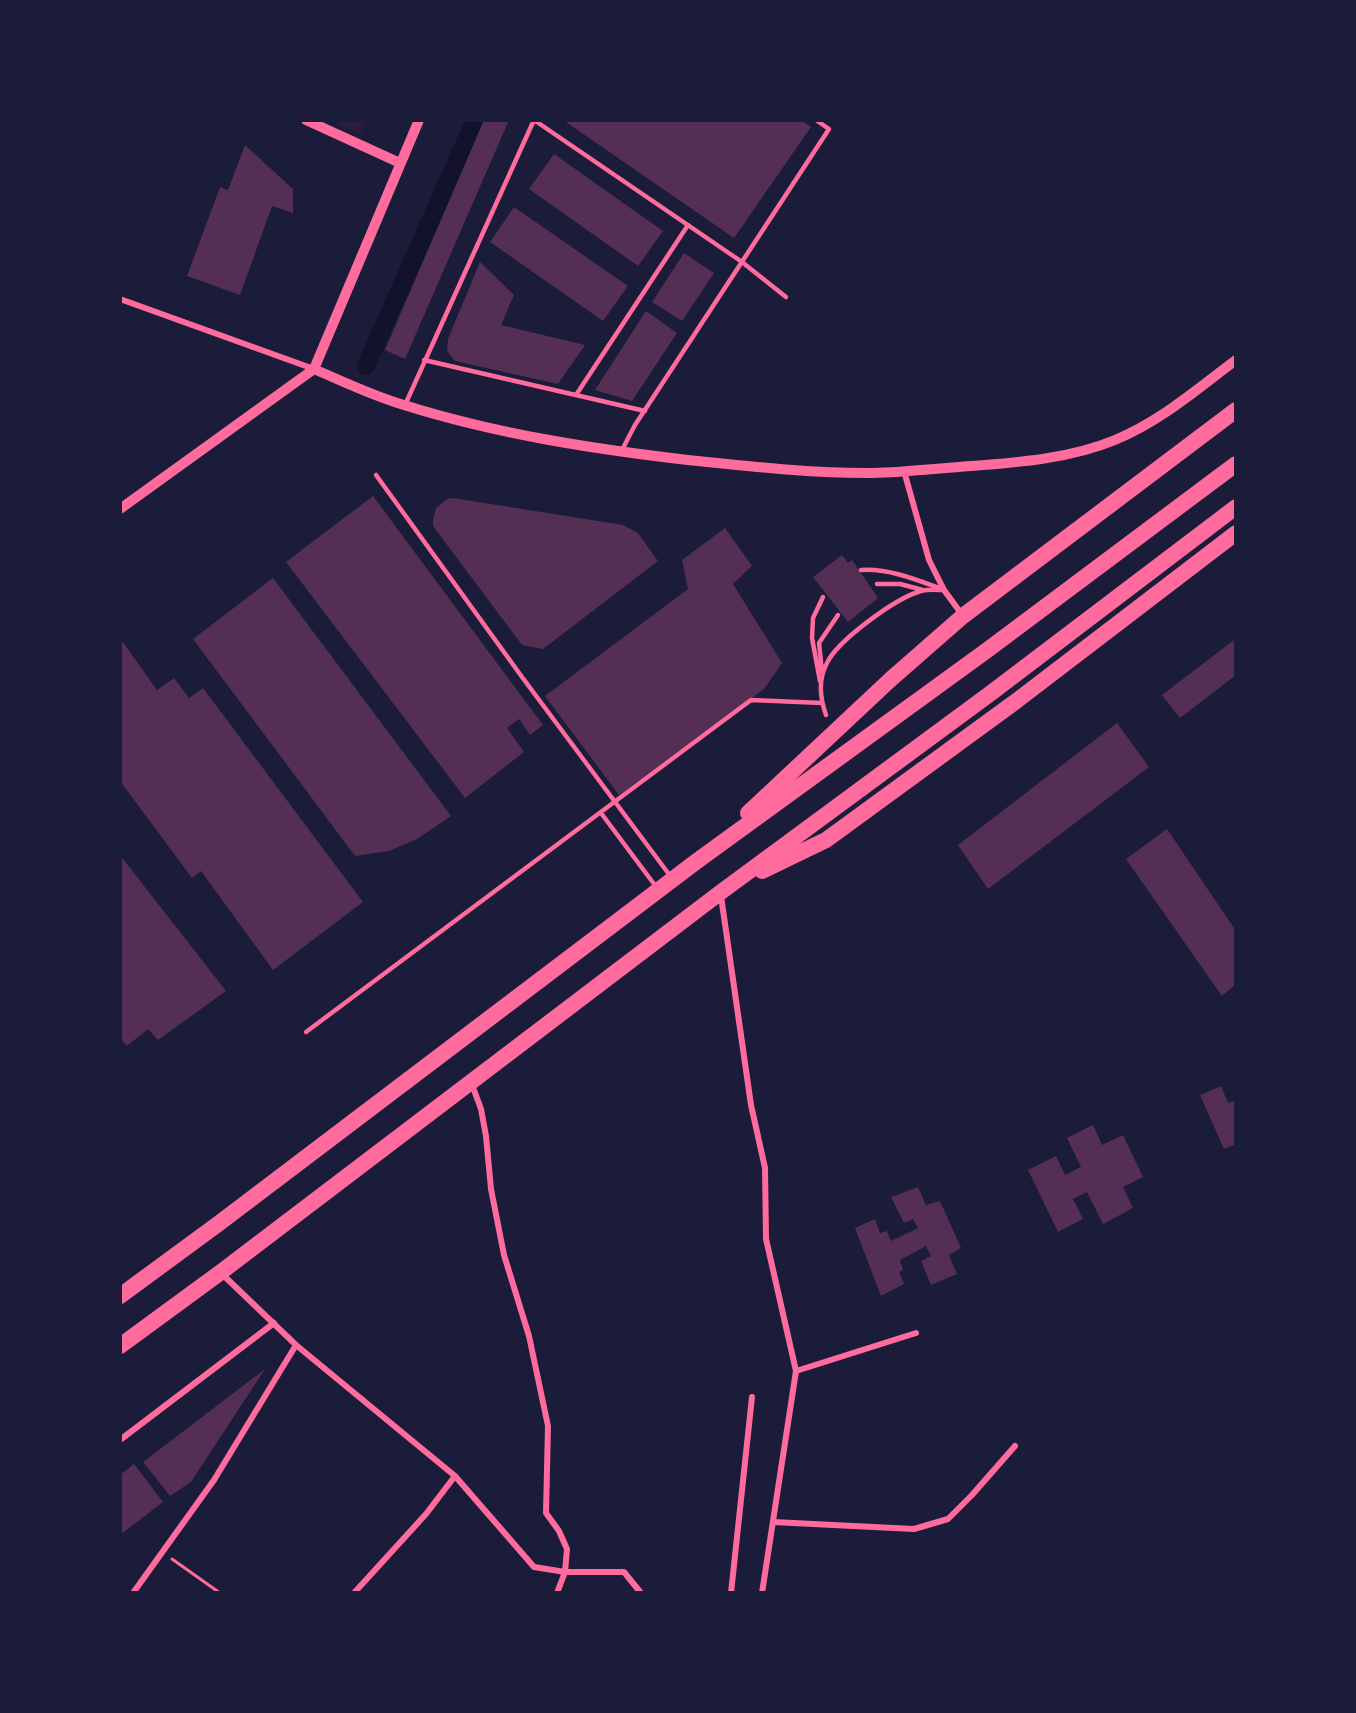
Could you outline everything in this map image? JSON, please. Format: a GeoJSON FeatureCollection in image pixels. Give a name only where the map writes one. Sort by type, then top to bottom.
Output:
{"type":"FeatureCollection","features":[{"type":"Feature","properties":{"kind":"highway"},"geometry":{"type":"LineString","coordinates":[[697,861],[891,679],[963,616],[1236,410]]}},
{"type":"Feature","properties":{"kind":"highway"},"geometry":{"type":"LineString","coordinates":[[120,1296],[256,1196],[697,861],[986,651],[1236,464]]}},
{"type":"Feature","properties":{"kind":"highway"},"geometry":{"type":"LineString","coordinates":[[120,1346],[1236,507]]}},
{"type":"Feature","properties":{"kind":"highway"},"geometry":{"type":"LineString","coordinates":[[721,892],[826,840],[1015,702],[1236,533]]}},
{"type":"Feature","properties":{"kind":"street"},"geometry":{"type":"LineString","coordinates":[[306,120],[400,163]]}},
{"type":"Feature","properties":{"kind":"street"},"geometry":{"type":"LineString","coordinates":[[120,509],[314,369],[419,120]]}},
{"type":"Feature","properties":{"kind":"street"},"geometry":{"type":"LineString","coordinates":[[120,298],[314,369],[404,406],[525,435],[620,452],[799,470],[868,473],[904,471],[1040,459],[1082,451],[1115,440],[1163,416],[1236,360]]}},
{"type":"Feature","properties":{"kind":"street"},"geometry":{"type":"LineString","coordinates":[[904,471],[929,561],[944,590],[963,616]]}},
{"type":"Feature","properties":{"kind":"street"},"geometry":{"type":"LineString","coordinates":[[721,892],[751,1105],[765,1168],[766,1239],[796,1371],[762,1593]]}},
{"type":"Feature","properties":{"kind":"street"},"geometry":{"type":"LineString","coordinates":[[471,1081],[481,1109],[491,1189],[504,1255],[529,1336],[548,1426],[546,1513],[559,1531],[567,1549],[565,1572],[557,1593]]}},
{"type":"Feature","properties":{"kind":"street"},"geometry":{"type":"LineString","coordinates":[[220,1272],[296,1345],[456,1476],[534,1567],[565,1572],[624,1572],[641,1593]]}},
{"type":"Feature","properties":{"kind":"street"},"geometry":{"type":"LineString","coordinates":[[120,1440],[274,1323]]}},
{"type":"Feature","properties":{"kind":"street"},"geometry":{"type":"LineString","coordinates":[[796,1371],[916,1334]]}},
{"type":"Feature","properties":{"kind":"street"},"geometry":{"type":"LineString","coordinates":[[133,1593],[214,1480],[296,1345]]}},
{"type":"Feature","properties":{"kind":"street"},"geometry":{"type":"LineString","coordinates":[[731,1593],[752,1397]]}},
{"type":"Feature","properties":{"kind":"street"},"geometry":{"type":"LineString","coordinates":[[773,1522],[914,1529],[948,1519],[972,1496],[1015,1446]]}},
{"type":"Feature","properties":{"kind":"street"},"geometry":{"type":"LineString","coordinates":[[354,1593],[426,1514],[456,1476]]}},
{"type":"Feature","properties":{"kind":"lane"},"geometry":{"type":"LineString","coordinates":[[404,406],[534,120],[742,262],[786,297]]}},
{"type":"Feature","properties":{"kind":"lane"},"geometry":{"type":"LineString","coordinates":[[620,452],[829,129],[816,120]]}},
{"type":"Feature","properties":{"kind":"lane"},"geometry":{"type":"LineString","coordinates":[[576,395],[688,225]]}},
{"type":"Feature","properties":{"kind":"lane"},"geometry":{"type":"LineString","coordinates":[[424,360],[645,411]]}},
{"type":"Feature","properties":{"kind":"lane"},"geometry":{"type":"LineString","coordinates":[[376,475],[673,880]]}},
{"type":"Feature","properties":{"kind":"lane"},"geometry":{"type":"LineString","coordinates":[[861,570],[871,569],[916,579],[944,590]]}},
{"type":"Feature","properties":{"kind":"lane"},"geometry":{"type":"LineString","coordinates":[[877,585],[900,584],[923,590],[944,590]]}},
{"type":"Feature","properties":{"kind":"lane"},"geometry":{"type":"LineString","coordinates":[[820,685],[826,664],[851,634],[909,595],[923,590]]}},
{"type":"Feature","properties":{"kind":"lane"},"geometry":{"type":"LineString","coordinates":[[823,597],[813,618],[812,638],[826,715]]}},
{"type":"Feature","properties":{"kind":"lane"},"geometry":{"type":"LineString","coordinates":[[823,675],[819,643],[838,615]]}},
{"type":"Feature","properties":{"kind":"lane"},"geometry":{"type":"LineString","coordinates":[[306,1032],[751,700],[822,703]]}},
{"type":"Feature","properties":{"kind":"lane"},"geometry":{"type":"LineString","coordinates":[[601,813],[658,891]]}},
{"type":"Feature","properties":{"kind":"path"},"geometry":{"type":"LineString","coordinates":[[163,1552],[220,1593]]}},
{"type":"Feature","properties":{"kind":"shaded area"},"geometry":{"type":"Polygon","coordinates":[[[332,120],[366,120],[360,134],[332,120]]]}},
{"type":"Feature","properties":{"kind":"building"},"geometry":{"type":"Polygon","coordinates":[[[484,120],[509,120],[405,359],[385,350],[484,120]]]}},
{"type":"Feature","properties":{"kind":"building"},"geometry":{"type":"Polygon","coordinates":[[[563,120],[801,120],[811,127],[734,238],[563,120]]]}},
{"type":"Feature","properties":{"kind":"building"},"geometry":{"type":"Polygon","coordinates":[[[245,145],[293,189],[293,213],[272,206],[240,295],[187,276],[220,187],[228,190],[245,145]]]}},
{"type":"Feature","properties":{"kind":"building"},"geometry":{"type":"Polygon","coordinates":[[[554,154],[663,231],[638,266],[529,189],[554,154]]]}},
{"type":"Feature","properties":{"kind":"building"},"geometry":{"type":"Polygon","coordinates":[[[514,207],[628,286],[603,321],[490,242],[514,207]]]}},
{"type":"Feature","properties":{"kind":"building"},"geometry":{"type":"Polygon","coordinates":[[[684,253],[714,273],[682,321],[652,302],[684,253]]]}},
{"type":"Feature","properties":{"kind":"building"},"geometry":{"type":"Polygon","coordinates":[[[480,262],[514,295],[501,325],[585,345],[558,384],[455,361],[447,351],[448,339],[480,262]]]}},
{"type":"Feature","properties":{"kind":"building"},"geometry":{"type":"Polygon","coordinates":[[[646,311],[677,333],[632,401],[595,390],[646,311]]]}},
{"type":"Feature","properties":{"kind":"building"},"geometry":{"type":"Polygon","coordinates":[[[373,496],[543,725],[530,735],[519,719],[507,728],[524,752],[465,798],[286,562],[373,496]]]}},
{"type":"Feature","properties":{"kind":"building"},"geometry":{"type":"Polygon","coordinates":[[[453,498],[623,525],[638,533],[658,561],[543,649],[522,645],[433,526],[436,508],[447,499],[453,498]]]}},
{"type":"Feature","properties":{"kind":"building"},"geometry":{"type":"Polygon","coordinates":[[[725,528],[752,566],[733,584],[782,663],[764,689],[619,795],[545,696],[688,589],[682,560],[725,528]]]}},
{"type":"Feature","properties":{"kind":"building"},"geometry":{"type":"Polygon","coordinates":[[[842,555],[848,563],[852,560],[878,598],[848,622],[813,577],[842,555]]]}},
{"type":"Feature","properties":{"kind":"building"},"geometry":{"type":"Polygon","coordinates":[[[273,578],[451,816],[417,839],[389,851],[355,856],[193,639],[273,578]]]}},
{"type":"Feature","properties":{"kind":"building"},"geometry":{"type":"Polygon","coordinates":[[[120,638],[157,690],[174,678],[189,698],[203,688],[363,902],[273,970],[201,871],[192,878],[120,781],[120,638]]]}},
{"type":"Feature","properties":{"kind":"building"},"geometry":{"type":"Polygon","coordinates":[[[1234,640],[1236,642],[1236,675],[1180,718],[1162,695],[1234,640]]]}},
{"type":"Feature","properties":{"kind":"building"},"geometry":{"type":"Polygon","coordinates":[[[1117,723],[1149,767],[988,889],[958,845],[1117,723]]]}},
{"type":"Feature","properties":{"kind":"building"},"geometry":{"type":"Polygon","coordinates":[[[1167,829],[1236,931],[1236,984],[1222,996],[1126,859],[1167,829]]]}},
{"type":"Feature","properties":{"kind":"building"},"geometry":{"type":"Polygon","coordinates":[[[120,855],[226,991],[158,1040],[148,1029],[127,1046],[120,1038],[120,855]]]}},
{"type":"Feature","properties":{"kind":"building"},"geometry":{"type":"Polygon","coordinates":[[[1221,1086],[1228,1103],[1236,1100],[1236,1144],[1224,1149],[1200,1095],[1221,1086]]]}},
{"type":"Feature","properties":{"kind":"building"},"geometry":{"type":"Polygon","coordinates":[[[1093,1125],[1102,1145],[1123,1135],[1143,1177],[1123,1187],[1133,1208],[1103,1224],[1087,1192],[1073,1199],[1083,1219],[1058,1232],[1028,1170],[1056,1156],[1065,1175],[1081,1167],[1067,1138],[1093,1125]]]}},
{"type":"Feature","properties":{"kind":"building"},"geometry":{"type":"Polygon","coordinates":[[[918,1187],[926,1205],[940,1201],[961,1248],[949,1255],[957,1274],[931,1285],[921,1261],[931,1256],[926,1246],[900,1260],[903,1270],[899,1272],[904,1284],[881,1296],[855,1228],[875,1219],[880,1233],[887,1231],[891,1241],[918,1228],[913,1219],[904,1223],[891,1197],[918,1187]]]}},
{"type":"Feature","properties":{"kind":"building"},"geometry":{"type":"Polygon","coordinates":[[[265,1369],[191,1482],[170,1496],[143,1462],[265,1369]]]}},
{"type":"Feature","properties":{"kind":"building"},"geometry":{"type":"Polygon","coordinates":[[[134,1464],[163,1502],[120,1535],[120,1475],[134,1464]]]}},
{"type":"Feature","properties":{"kind":"waterway"},"geometry":{"type":"LineString","coordinates":[[366,366],[475,120]]}}]}
